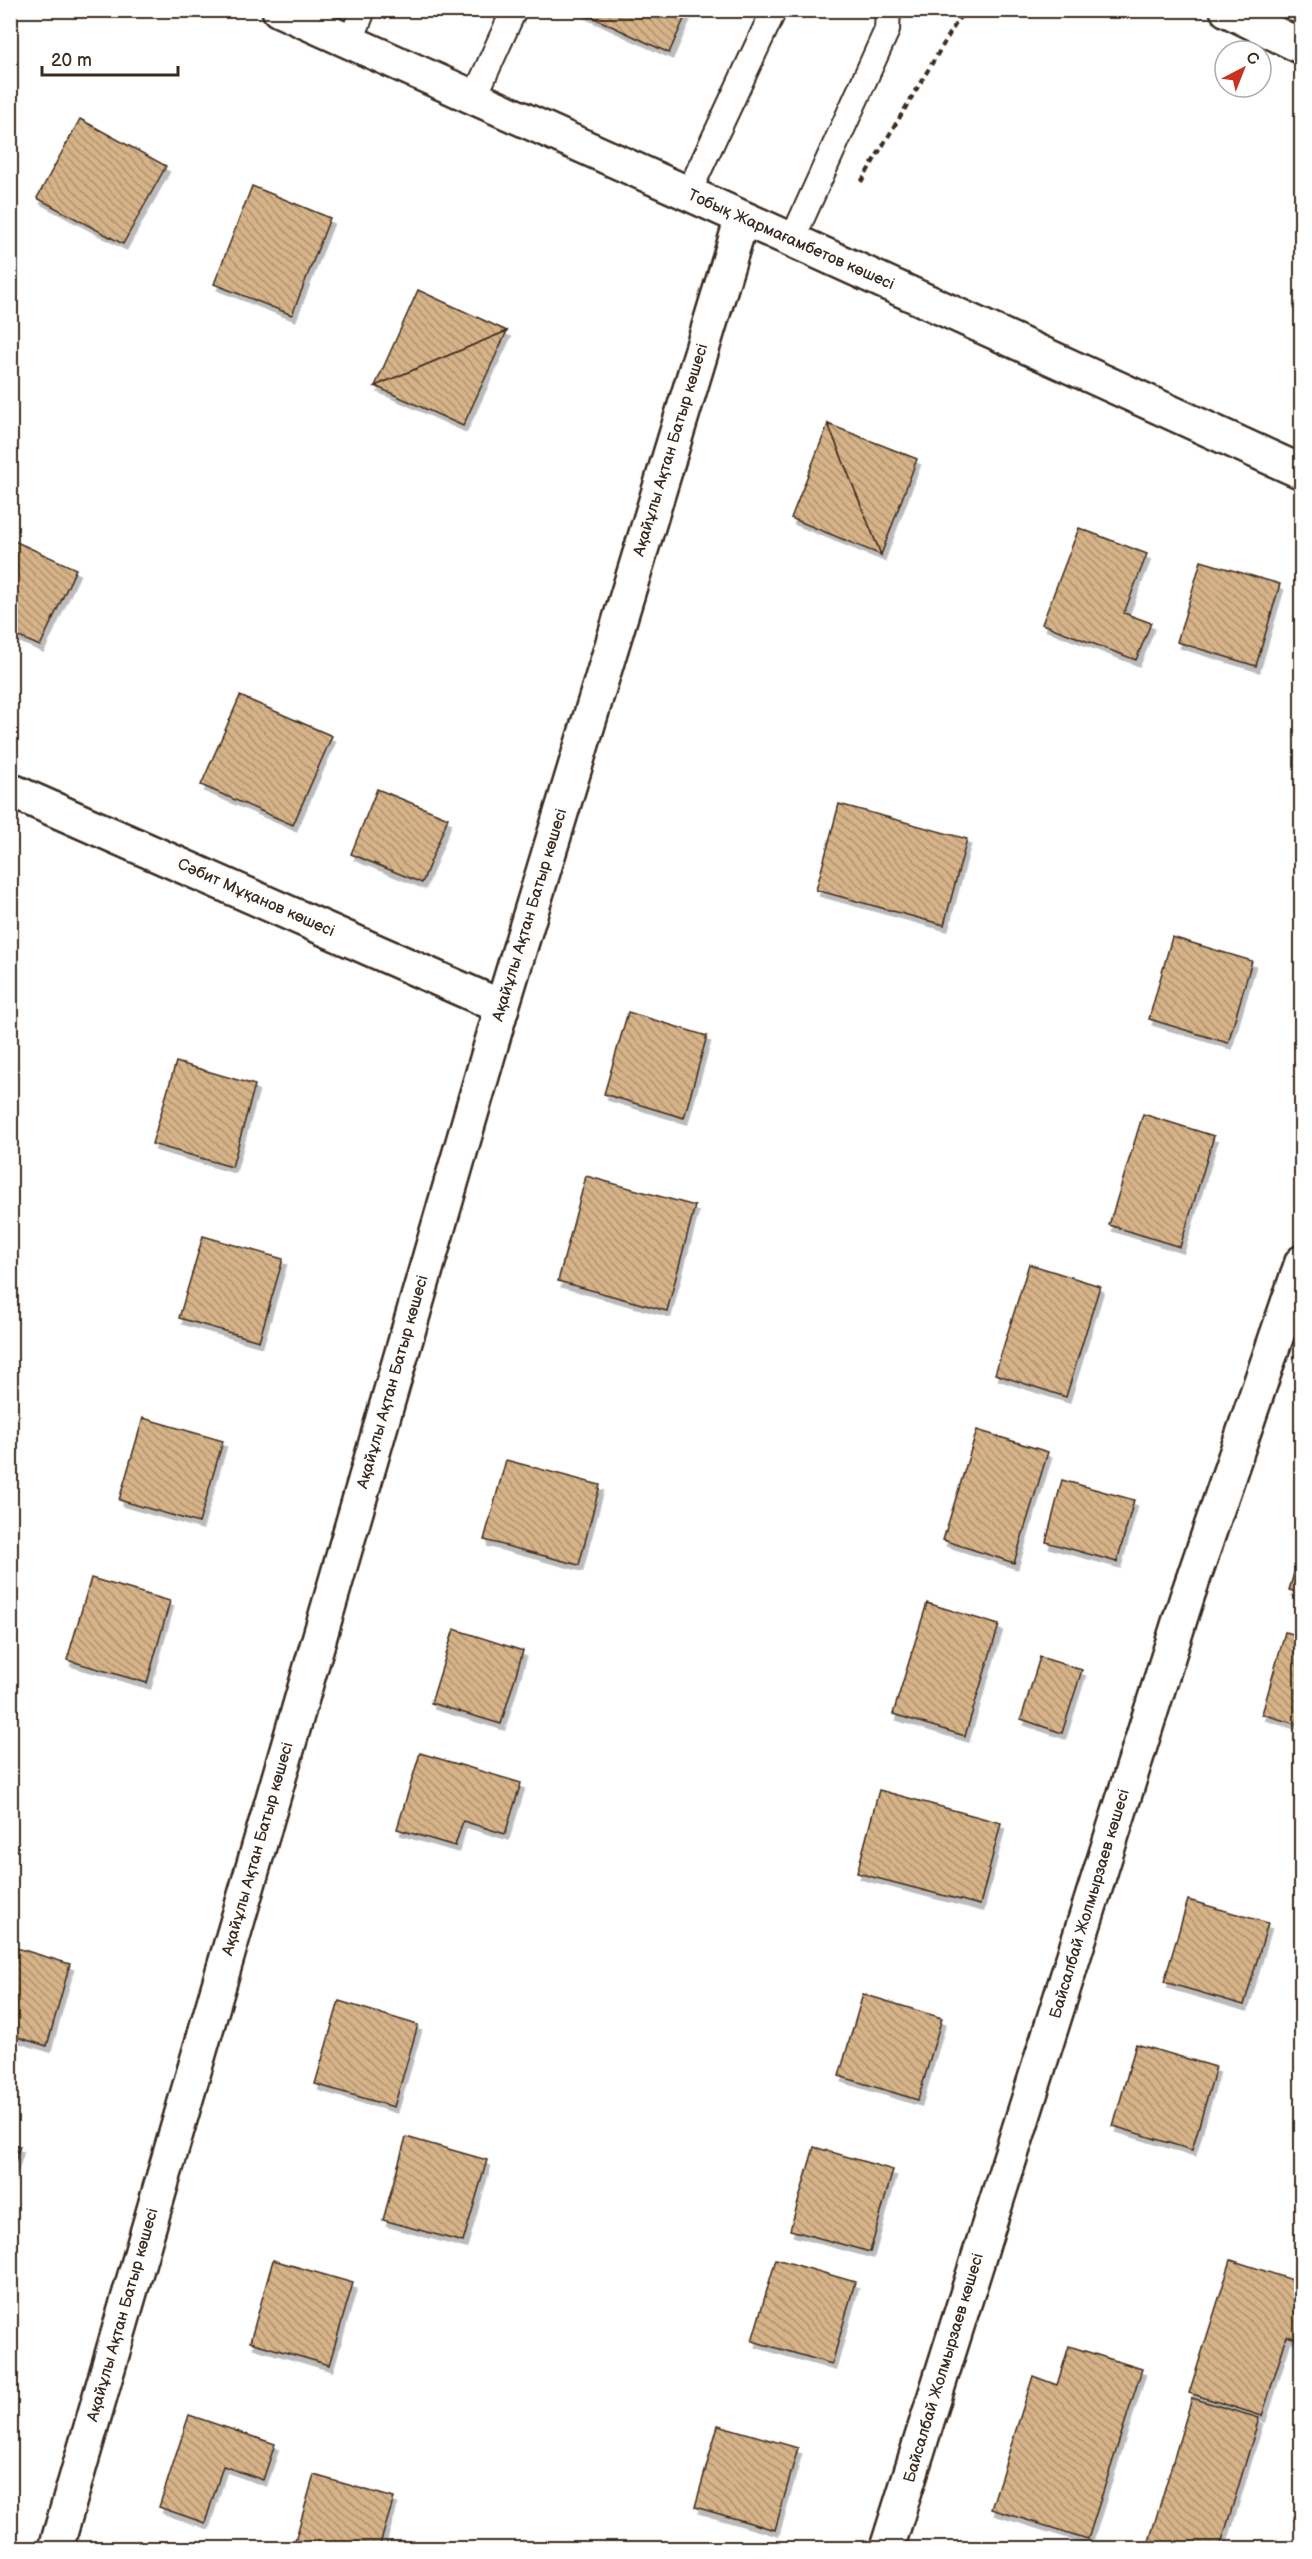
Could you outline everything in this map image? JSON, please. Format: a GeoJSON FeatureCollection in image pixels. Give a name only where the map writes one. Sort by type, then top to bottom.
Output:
{"type":"FeatureCollection","features":[{"type":"Feature","properties":{"kind":"street","name":"Тобық Жармағамбетов көшесі"},"geometry":{"type":"LineString","coordinates":[[279,10],[1302,472]]}},
{"type":"Feature","properties":{"kind":"street"},"geometry":{"type":"LineString","coordinates":[[1227,10],[1302,47]]}},
{"type":"Feature","properties":{"kind":"street","name":"Ақайұлы Ақтан Батыр көшесі"},"geometry":{"type":"LineString","coordinates":[[56,2548],[502,1007],[742,218]]}},
{"type":"Feature","properties":{"kind":"street","name":"Сәбит Мұқанов көшесі"},"geometry":{"type":"LineString","coordinates":[[10,790],[502,1007]]}},
{"type":"Feature","properties":{"kind":"street","name":"Байсалбай Жолмырзаев көшесі"},"geometry":{"type":"LineString","coordinates":[[887,2548],[1187,1597],[1302,1262]]}},
{"type":"Feature","properties":{"kind":"lane"},"geometry":{"type":"LineString","coordinates":[[350,42],[363,10]]}},
{"type":"Feature","properties":{"kind":"lane"},"geometry":{"type":"LineString","coordinates":[[474,98],[513,10]]}},
{"type":"Feature","properties":{"kind":"lane"},"geometry":{"type":"LineString","coordinates":[[688,194],[774,10]]}},
{"type":"Feature","properties":{"kind":"lane"},"geometry":{"type":"LineString","coordinates":[[792,240],[887,30],[888,10]]}},
{"type":"Feature","properties":{"kind":"path"},"geometry":{"type":"LineString","coordinates":[[855,192],[964,10]]}},
{"type":"Feature","properties":{"kind":"building"},"geometry":{"type":"Polygon","coordinates":[[[577,10],[688,10],[669,53],[577,10]]]}},
{"type":"Feature","properties":{"kind":"building"},"geometry":{"type":"Polygon","coordinates":[[[80,119],[166,166],[123,244],[37,198],[80,119]]]}},
{"type":"Feature","properties":{"kind":"building"},"geometry":{"type":"Polygon","coordinates":[[[252,186],[330,218],[292,315],[214,284],[252,186]]]}},
{"type":"Feature","properties":{"kind":"building"},"geometry":{"type":"Polygon","coordinates":[[[418,290],[507,331],[375,386],[418,290]]]}},
{"type":"Feature","properties":{"kind":"building"},"geometry":{"type":"Polygon","coordinates":[[[507,331],[463,426],[375,386],[507,331]]]}},
{"type":"Feature","properties":{"kind":"building"},"geometry":{"type":"Polygon","coordinates":[[[828,424],[917,459],[881,555],[828,424]]]}},
{"type":"Feature","properties":{"kind":"building"},"geometry":{"type":"Polygon","coordinates":[[[828,424],[881,555],[791,518],[828,424]]]}},
{"type":"Feature","properties":{"kind":"building"},"geometry":{"type":"Polygon","coordinates":[[[1079,528],[1147,554],[1124,613],[1151,623],[1136,660],[1042,624],[1079,528]]]}},
{"type":"Feature","properties":{"kind":"building"},"geometry":{"type":"Polygon","coordinates":[[[10,539],[76,569],[40,646],[10,633],[10,539]]]}},
{"type":"Feature","properties":{"kind":"building"},"geometry":{"type":"Polygon","coordinates":[[[1201,561],[1280,584],[1256,666],[1177,642],[1201,561]]]}},
{"type":"Feature","properties":{"kind":"building"},"geometry":{"type":"Polygon","coordinates":[[[240,696],[332,736],[293,825],[201,785],[240,696]]]}},
{"type":"Feature","properties":{"kind":"building"},"geometry":{"type":"Polygon","coordinates":[[[377,789],[448,818],[422,883],[351,854],[377,789]]]}},
{"type":"Feature","properties":{"kind":"building"},"geometry":{"type":"Polygon","coordinates":[[[839,804],[967,839],[944,925],[816,890],[839,804]]]}},
{"type":"Feature","properties":{"kind":"building"},"geometry":{"type":"Polygon","coordinates":[[[1172,937],[1252,961],[1228,1043],[1149,1019],[1172,937]]]}},
{"type":"Feature","properties":{"kind":"building"},"geometry":{"type":"Polygon","coordinates":[[[628,1012],[707,1036],[684,1118],[604,1094],[628,1012]]]}},
{"type":"Feature","properties":{"kind":"building"},"geometry":{"type":"Polygon","coordinates":[[[176,1062],[255,1085],[232,1167],[152,1144],[176,1062]]]}},
{"type":"Feature","properties":{"kind":"building"},"geometry":{"type":"Polygon","coordinates":[[[1143,1114],[1214,1136],[1180,1247],[1109,1225],[1143,1114]]]}},
{"type":"Feature","properties":{"kind":"building"},"geometry":{"type":"Polygon","coordinates":[[[586,1176],[695,1206],[667,1311],[558,1281],[586,1176]]]}},
{"type":"Feature","properties":{"kind":"building"},"geometry":{"type":"Polygon","coordinates":[[[203,1236],[283,1259],[259,1341],[179,1318],[203,1236]]]}},
{"type":"Feature","properties":{"kind":"building"},"geometry":{"type":"Polygon","coordinates":[[[1029,1264],[1100,1286],[1066,1397],[995,1374],[1029,1264]]]}},
{"type":"Feature","properties":{"kind":"building"},"geometry":{"type":"Polygon","coordinates":[[[143,1418],[223,1441],[199,1523],[119,1500],[143,1418]]]}},
{"type":"Feature","properties":{"kind":"building"},"geometry":{"type":"Polygon","coordinates":[[[977,1430],[1048,1452],[1014,1563],[943,1540],[977,1430]]]}},
{"type":"Feature","properties":{"kind":"building"},"geometry":{"type":"Polygon","coordinates":[[[506,1460],[600,1485],[579,1565],[484,1540],[506,1460]]]}},
{"type":"Feature","properties":{"kind":"building"},"geometry":{"type":"Polygon","coordinates":[[[1062,1480],[1134,1500],[1117,1562],[1046,1542],[1062,1480]]]}},
{"type":"Feature","properties":{"kind":"building"},"geometry":{"type":"Polygon","coordinates":[[[1302,1546],[1302,1594],[1289,1590],[1302,1546]]]}},
{"type":"Feature","properties":{"kind":"building"},"geometry":{"type":"Polygon","coordinates":[[[91,1578],[170,1601],[147,1683],[67,1660],[91,1578]]]}},
{"type":"Feature","properties":{"kind":"building"},"geometry":{"type":"Polygon","coordinates":[[[927,1603],[999,1625],[965,1736],[893,1714],[927,1603]]]}},
{"type":"Feature","properties":{"kind":"building"},"geometry":{"type":"Polygon","coordinates":[[[454,1629],[523,1651],[501,1724],[431,1703],[454,1629]]]}},
{"type":"Feature","properties":{"kind":"building"},"geometry":{"type":"Polygon","coordinates":[[[1285,1632],[1302,1636],[1302,1726],[1262,1714],[1285,1632]]]}},
{"type":"Feature","properties":{"kind":"building"},"geometry":{"type":"Polygon","coordinates":[[[1040,1657],[1082,1670],[1062,1733],[1021,1719],[1040,1657]]]}},
{"type":"Feature","properties":{"kind":"building"},"geometry":{"type":"Polygon","coordinates":[[[420,1753],[521,1783],[505,1834],[463,1821],[455,1846],[397,1829],[420,1753]]]}},
{"type":"Feature","properties":{"kind":"building"},"geometry":{"type":"Polygon","coordinates":[[[879,1790],[1001,1823],[980,1905],[857,1873],[879,1790]]]}},
{"type":"Feature","properties":{"kind":"building"},"geometry":{"type":"Polygon","coordinates":[[[1188,1900],[1268,1923],[1244,2005],[1164,1982],[1188,1900]]]}},
{"type":"Feature","properties":{"kind":"building"},"geometry":{"type":"Polygon","coordinates":[[[10,1946],[70,1964],[47,2046],[10,2035],[10,1946]]]}},
{"type":"Feature","properties":{"kind":"building"},"geometry":{"type":"Polygon","coordinates":[[[863,1994],[942,2018],[918,2100],[839,2076],[863,1994]]]}},
{"type":"Feature","properties":{"kind":"building"},"geometry":{"type":"Polygon","coordinates":[[[339,2001],[418,2025],[394,2107],[315,2084],[339,2001]]]}},
{"type":"Feature","properties":{"kind":"building"},"geometry":{"type":"Polygon","coordinates":[[[1136,2044],[1216,2067],[1192,2150],[1113,2126],[1136,2044]]]}},
{"type":"Feature","properties":{"kind":"building"},"geometry":{"type":"Polygon","coordinates":[[[406,2137],[487,2160],[463,2242],[383,2220],[406,2137]]]}},
{"type":"Feature","properties":{"kind":"building"},"geometry":{"type":"Polygon","coordinates":[[[10,2144],[20,2146],[10,2178],[10,2144]]]}},
{"type":"Feature","properties":{"kind":"building"},"geometry":{"type":"Polygon","coordinates":[[[814,2147],[893,2170],[870,2252],[790,2230],[814,2147]]]}},
{"type":"Feature","properties":{"kind":"building"},"geometry":{"type":"Polygon","coordinates":[[[776,2259],[855,2282],[832,2364],[752,2341],[776,2259]]]}},
{"type":"Feature","properties":{"kind":"building"},"geometry":{"type":"Polygon","coordinates":[[[273,2260],[353,2283],[329,2365],[250,2342],[273,2260]]]}},
{"type":"Feature","properties":{"kind":"building"},"geometry":{"type":"Polygon","coordinates":[[[1231,2260],[1302,2283],[1302,2341],[1287,2336],[1262,2416],[1189,2393],[1231,2260]]]}},
{"type":"Feature","properties":{"kind":"building"},"geometry":{"type":"Polygon","coordinates":[[[1069,2346],[1142,2369],[1088,2539],[991,2509],[1033,2376],[1057,2385],[1069,2346]]]}},
{"type":"Feature","properties":{"kind":"building"},"geometry":{"type":"Polygon","coordinates":[[[1192,2398],[1259,2418],[1220,2548],[1147,2548],[1192,2398]]]}},
{"type":"Feature","properties":{"kind":"building"},"geometry":{"type":"Polygon","coordinates":[[[189,2415],[275,2444],[263,2480],[223,2466],[205,2523],[159,2507],[189,2415]]]}},
{"type":"Feature","properties":{"kind":"building"},"geometry":{"type":"Polygon","coordinates":[[[718,2425],[798,2448],[775,2530],[695,2507],[718,2425]]]}},
{"type":"Feature","properties":{"kind":"building"},"geometry":{"type":"Polygon","coordinates":[[[314,2475],[394,2498],[379,2548],[293,2548],[314,2475]]]}},
{"type":"Feature","properties":{"kind":"building"},"geometry":{"type":"Polygon","coordinates":[[[1302,2508],[1302,2529],[1296,2528],[1302,2508]]]}}]}
